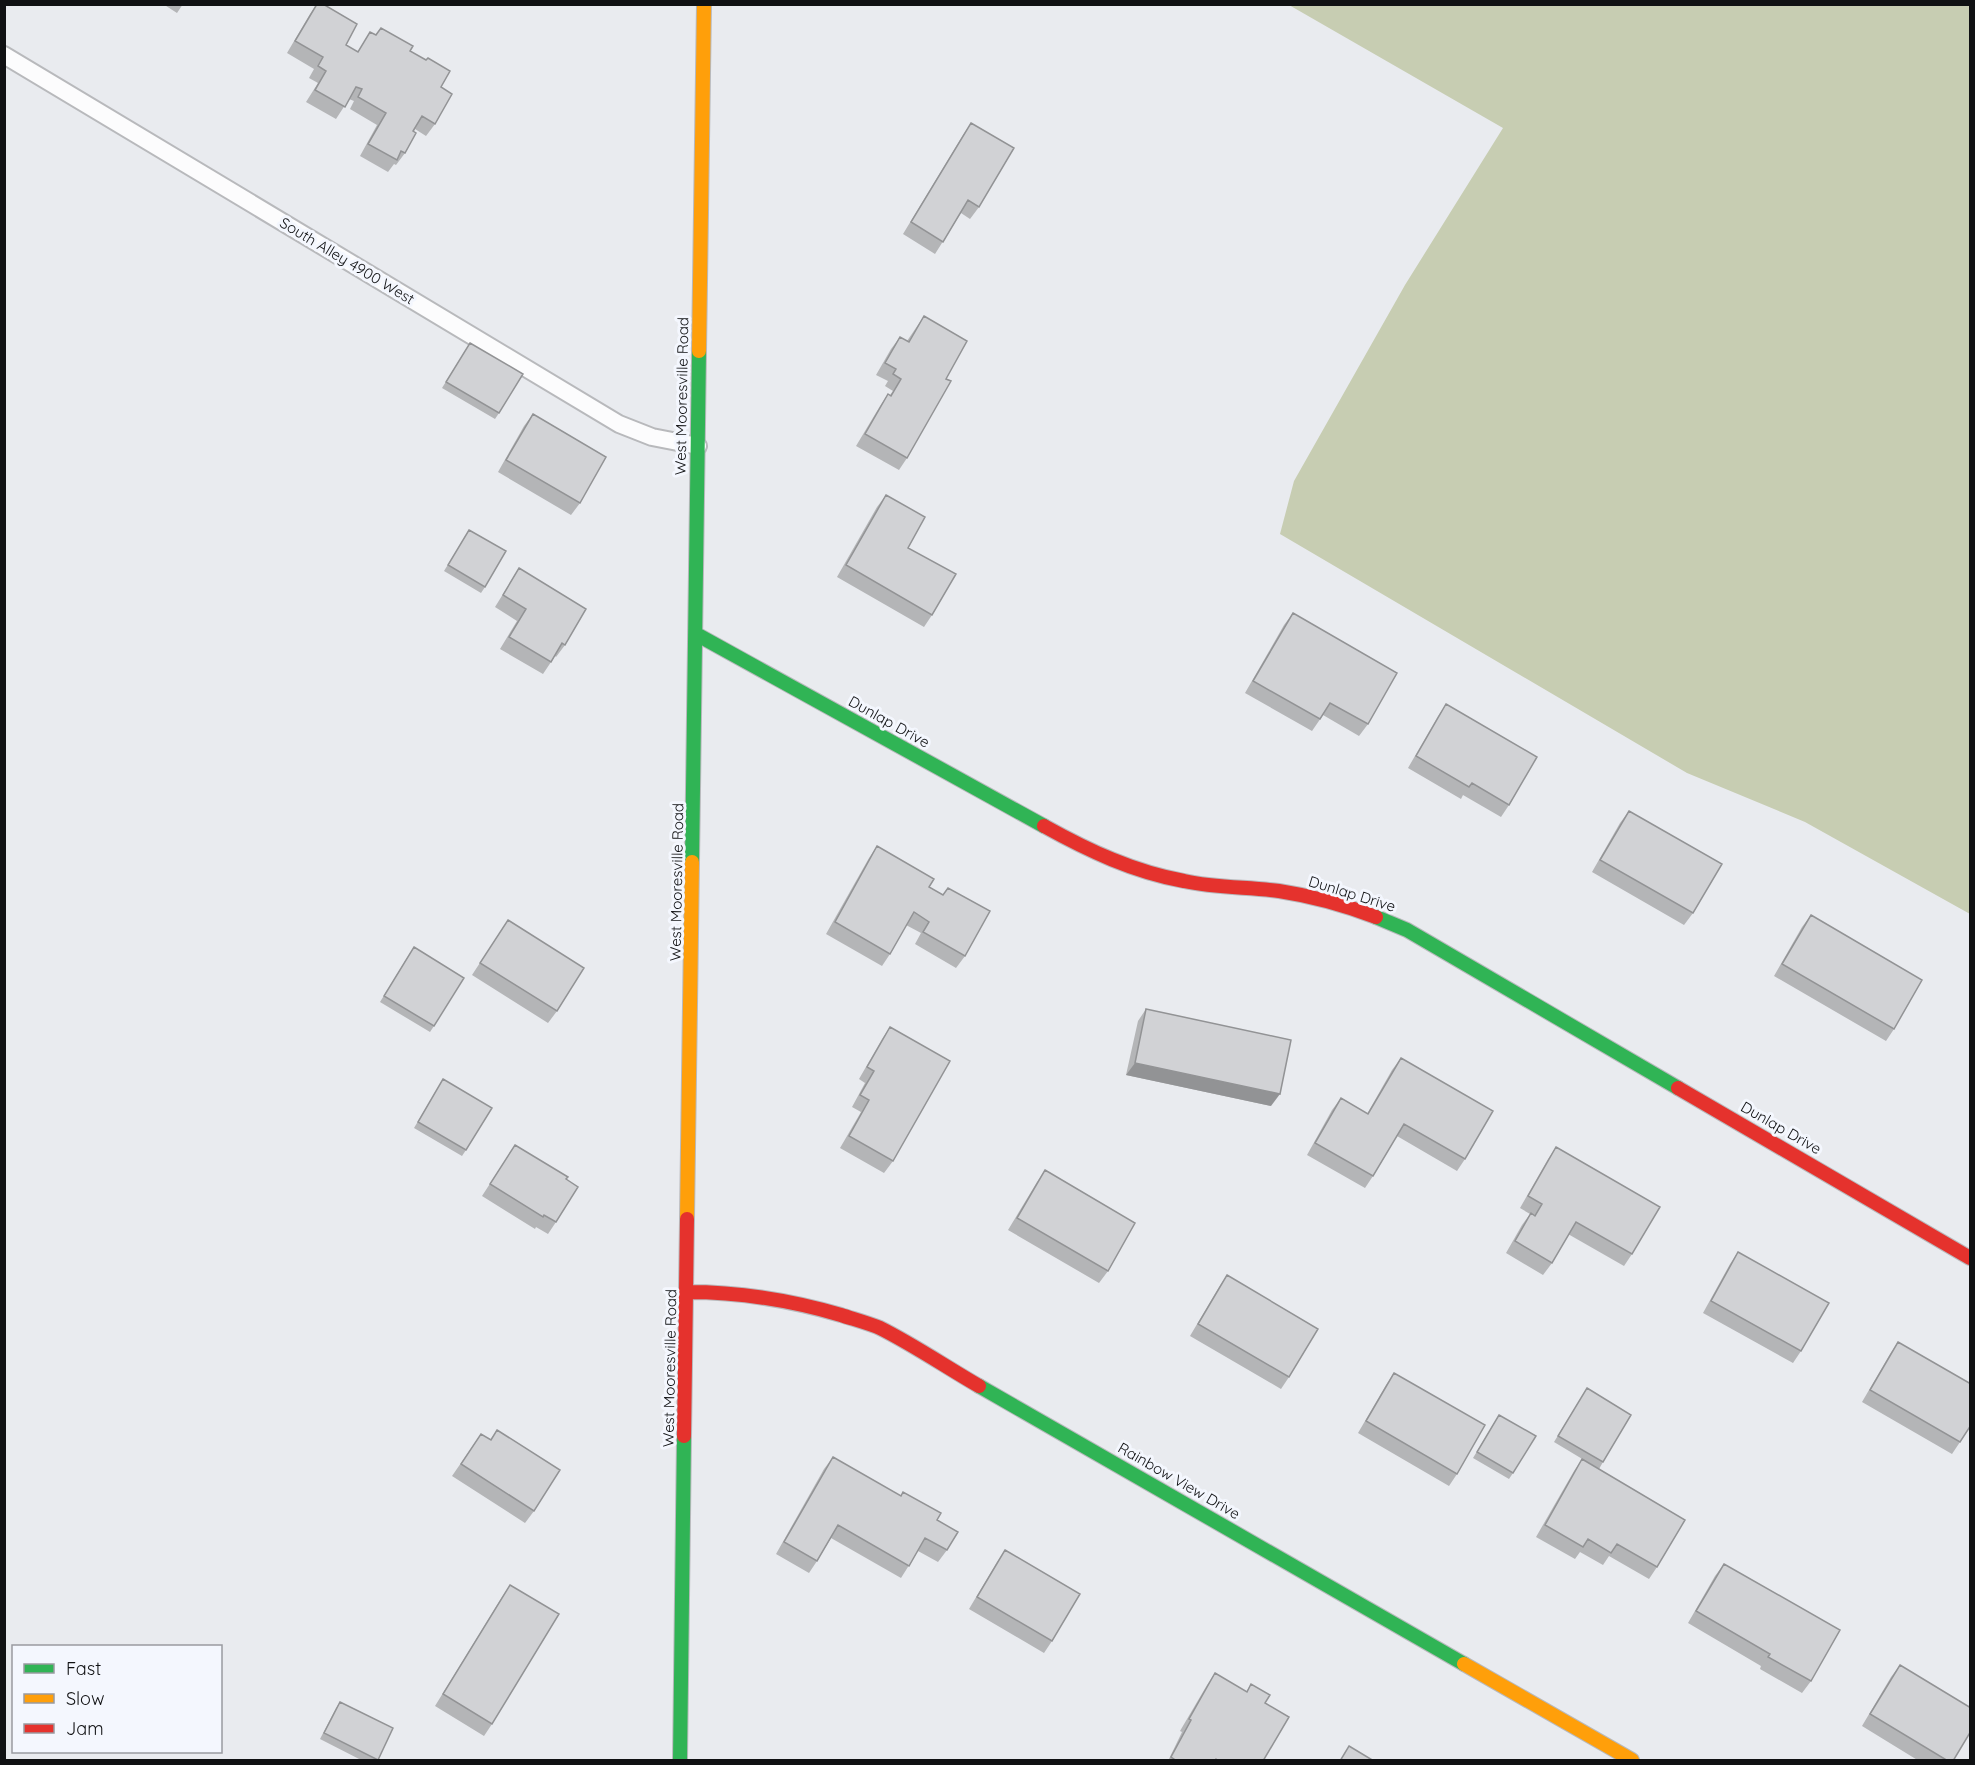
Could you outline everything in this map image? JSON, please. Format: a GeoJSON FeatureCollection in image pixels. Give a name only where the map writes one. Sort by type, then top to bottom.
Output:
{"type":"FeatureCollection","features":[{"type":"Feature","properties":{"kind":"street","name":"West Mooresville Road"},"geometry":{"type":"LineString","coordinates":[[680,1761],[704,4]]}},
{"type":"Feature","properties":{"kind":"street","name":"Dunlap Drive"},"geometry":{"type":"LineString","coordinates":[[696,634],[1082,847],[1114,861],[1183,882],[1288,892],[1323,900],[1375,916],[1407,930],[1971,1258]]}},
{"type":"Feature","properties":{"kind":"street","name":"Rainbow View Drive"},"geometry":{"type":"LineString","coordinates":[[687,1292],[741,1293],[794,1301],[829,1310],[879,1328],[1632,1761]]}},
{"type":"Feature","properties":{"kind":"lane","name":"South Alley 4900 West"},"geometry":{"type":"LineString","coordinates":[[4,55],[619,424],[652,437],[698,446]]}},
{"type":"Feature","properties":{"kind":"green space"},"geometry":{"type":"Polygon","coordinates":[[[1289,5],[1970,5],[1970,914],[1805,822],[1687,773],[1280,534],[1294,481],[1405,285],[1503,128],[1289,5]]]}},
{"type":"Feature","properties":{"kind":"building"},"geometry":{"type":"Polygon","coordinates":[[[317,4],[323,4],[357,24],[346,45],[358,52],[370,32],[376,35],[381,28],[413,46],[410,51],[450,71],[441,87],[452,94],[435,124],[422,116],[413,131],[416,133],[405,153],[401,151],[397,160],[368,144],[386,113],[358,97],[362,89],[356,87],[345,107],[315,90],[326,71],[318,66],[323,57],[295,41],[317,4]]]}},
{"type":"Feature","properties":{"kind":"building"},"geometry":{"type":"Polygon","coordinates":[[[971,123],[1014,148],[979,207],[968,200],[943,242],[911,222],[971,123]]]}},
{"type":"Feature","properties":{"kind":"building"},"geometry":{"type":"Polygon","coordinates":[[[924,316],[967,341],[946,379],[951,381],[907,458],[865,434],[888,394],[891,396],[901,379],[893,374],[896,369],[885,363],[900,337],[909,342],[924,316]]]}},
{"type":"Feature","properties":{"kind":"building"},"geometry":{"type":"Polygon","coordinates":[[[470,343],[523,374],[499,413],[446,382],[470,343]]]}},
{"type":"Feature","properties":{"kind":"building"},"geometry":{"type":"Polygon","coordinates":[[[533,414],[606,457],[580,503],[506,460],[533,414]]]}},
{"type":"Feature","properties":{"kind":"building"},"geometry":{"type":"Polygon","coordinates":[[[886,495],[925,517],[908,548],[956,574],[932,615],[846,565],[886,495]]]}},
{"type":"Feature","properties":{"kind":"building"},"geometry":{"type":"Polygon","coordinates":[[[469,530],[506,551],[485,587],[448,565],[469,530]]]}},
{"type":"Feature","properties":{"kind":"building"},"geometry":{"type":"Polygon","coordinates":[[[519,568],[586,609],[565,645],[562,643],[551,662],[509,637],[526,609],[503,595],[519,568]]]}},
{"type":"Feature","properties":{"kind":"building"},"geometry":{"type":"Polygon","coordinates":[[[1293,613],[1397,673],[1368,724],[1330,703],[1320,719],[1253,681],[1293,613]]]}},
{"type":"Feature","properties":{"kind":"building"},"geometry":{"type":"Polygon","coordinates":[[[1446,704],[1537,757],[1509,805],[1472,783],[1469,787],[1416,756],[1446,704]]]}},
{"type":"Feature","properties":{"kind":"building"},"geometry":{"type":"Polygon","coordinates":[[[1629,811],[1722,864],[1693,913],[1600,860],[1629,811]]]}},
{"type":"Feature","properties":{"kind":"building"},"geometry":{"type":"Polygon","coordinates":[[[877,846],[934,879],[929,887],[943,895],[948,888],[990,911],[965,956],[923,932],[929,922],[914,912],[890,954],[835,922],[877,846]]]}},
{"type":"Feature","properties":{"kind":"building"},"geometry":{"type":"Polygon","coordinates":[[[1811,915],[1922,980],[1894,1029],[1782,964],[1811,915]]]}},
{"type":"Feature","properties":{"kind":"building"},"geometry":{"type":"Polygon","coordinates":[[[508,920],[584,968],[557,1011],[480,963],[508,920]]]}},
{"type":"Feature","properties":{"kind":"building"},"geometry":{"type":"Polygon","coordinates":[[[414,947],[464,978],[434,1026],[384,996],[414,947]]]}},
{"type":"Feature","properties":{"kind":"building"},"geometry":{"type":"Polygon","coordinates":[[[1146,1009],[1291,1040],[1280,1094],[1135,1063],[1146,1009]]]}},
{"type":"Feature","properties":{"kind":"building"},"geometry":{"type":"Polygon","coordinates":[[[890,1027],[950,1061],[893,1161],[849,1136],[869,1100],[860,1095],[874,1071],[867,1067],[890,1027]]]}},
{"type":"Feature","properties":{"kind":"building"},"geometry":{"type":"Polygon","coordinates":[[[1401,1058],[1493,1111],[1465,1159],[1404,1124],[1373,1176],[1315,1143],[1341,1098],[1368,1114],[1401,1058]]]}},
{"type":"Feature","properties":{"kind":"building"},"geometry":{"type":"Polygon","coordinates":[[[443,1079],[492,1108],[466,1150],[418,1122],[443,1079]]]}},
{"type":"Feature","properties":{"kind":"building"},"geometry":{"type":"Polygon","coordinates":[[[515,1145],[568,1177],[566,1179],[578,1187],[556,1222],[544,1215],[543,1217],[490,1184],[515,1145]]]}},
{"type":"Feature","properties":{"kind":"building"},"geometry":{"type":"Polygon","coordinates":[[[1556,1147],[1660,1207],[1632,1254],[1576,1222],[1552,1263],[1515,1241],[1531,1213],[1535,1216],[1542,1204],[1528,1196],[1556,1147]]]}},
{"type":"Feature","properties":{"kind":"building"},"geometry":{"type":"Polygon","coordinates":[[[1045,1170],[1135,1223],[1108,1271],[1017,1218],[1045,1170]]]}},
{"type":"Feature","properties":{"kind":"building"},"geometry":{"type":"Polygon","coordinates":[[[1738,1252],[1829,1303],[1801,1351],[1711,1301],[1738,1252]]]}},
{"type":"Feature","properties":{"kind":"building"},"geometry":{"type":"Polygon","coordinates":[[[1227,1275],[1318,1329],[1289,1377],[1198,1324],[1227,1275]]]}},
{"type":"Feature","properties":{"kind":"building"},"geometry":{"type":"Polygon","coordinates":[[[1898,1342],[1971,1384],[1971,1425],[1960,1442],[1870,1390],[1898,1342]]]}},
{"type":"Feature","properties":{"kind":"building"},"geometry":{"type":"Polygon","coordinates":[[[1394,1373],[1485,1425],[1457,1474],[1366,1421],[1394,1373]]]}},
{"type":"Feature","properties":{"kind":"building"},"geometry":{"type":"Polygon","coordinates":[[[1587,1388],[1631,1415],[1603,1462],[1558,1436],[1587,1388]]]}},
{"type":"Feature","properties":{"kind":"building"},"geometry":{"type":"Polygon","coordinates":[[[1499,1415],[1536,1436],[1513,1473],[1477,1452],[1499,1415]]]}},
{"type":"Feature","properties":{"kind":"building"},"geometry":{"type":"Polygon","coordinates":[[[497,1430],[560,1470],[534,1511],[461,1464],[481,1434],[491,1440],[497,1430]]]}},
{"type":"Feature","properties":{"kind":"building"},"geometry":{"type":"Polygon","coordinates":[[[833,1457],[901,1496],[903,1492],[941,1513],[937,1520],[958,1532],[947,1550],[925,1538],[909,1566],[838,1525],[817,1561],[784,1542],[833,1457]]]}},
{"type":"Feature","properties":{"kind":"building"},"geometry":{"type":"Polygon","coordinates":[[[1582,1459],[1685,1520],[1657,1567],[1617,1544],[1611,1553],[1588,1539],[1583,1547],[1545,1525],[1582,1459]]]}},
{"type":"Feature","properties":{"kind":"building"},"geometry":{"type":"Polygon","coordinates":[[[1005,1550],[1080,1594],[1052,1641],[977,1597],[1005,1550]]]}},
{"type":"Feature","properties":{"kind":"building"},"geometry":{"type":"Polygon","coordinates":[[[1724,1564],[1840,1630],[1811,1681],[1768,1657],[1770,1654],[1696,1611],[1724,1564]]]}},
{"type":"Feature","properties":{"kind":"building"},"geometry":{"type":"Polygon","coordinates":[[[510,1585],[559,1614],[492,1724],[443,1694],[510,1585]]]}},
{"type":"Feature","properties":{"kind":"building"},"geometry":{"type":"Polygon","coordinates":[[[1900,1665],[1971,1708],[1971,1731],[1953,1761],[1948,1761],[1870,1714],[1900,1665]]]}},
{"type":"Feature","properties":{"kind":"building"},"geometry":{"type":"Polygon","coordinates":[[[1215,1673],[1247,1692],[1251,1684],[1270,1695],[1265,1703],[1289,1717],[1263,1761],[1219,1761],[1216,1759],[1215,1761],[1177,1761],[1171,1757],[1215,1673]]]}},
{"type":"Feature","properties":{"kind":"building"},"geometry":{"type":"Polygon","coordinates":[[[340,1702],[393,1728],[378,1760],[324,1733],[340,1702]]]}},
{"type":"Feature","properties":{"kind":"building"},"geometry":{"type":"Polygon","coordinates":[[[1349,1746],[1374,1761],[1340,1761],[1349,1746]]]}},
{"type":"Feature","properties":{"kind":"traffic: fast"},"geometry":{"type":"LineString","coordinates":[[692,862],[699,351]]}},
{"type":"Feature","properties":{"kind":"traffic: fast"},"geometry":{"type":"LineString","coordinates":[[696,634],[1044,826]]}},
{"type":"Feature","properties":{"kind":"traffic: fast"},"geometry":{"type":"LineString","coordinates":[[1376,917],[1407,930],[1678,1088]]}},
{"type":"Feature","properties":{"kind":"traffic: fast"},"geometry":{"type":"LineString","coordinates":[[979,1386],[1464,1664]]}},
{"type":"Feature","properties":{"kind":"traffic: fast"},"geometry":{"type":"LineString","coordinates":[[680,1760],[684,1436]]}},
{"type":"Feature","properties":{"kind":"traffic: slow"},"geometry":{"type":"LineString","coordinates":[[699,351],[704,4]]}},
{"type":"Feature","properties":{"kind":"traffic: slow"},"geometry":{"type":"LineString","coordinates":[[687,1219],[692,862]]}},
{"type":"Feature","properties":{"kind":"traffic: slow"},"geometry":{"type":"LineString","coordinates":[[1464,1664],[1632,1760]]}},
{"type":"Feature","properties":{"kind":"traffic: jam"},"geometry":{"type":"LineString","coordinates":[[1044,826],[1095,852],[1165,877],[1196,883],[1291,893],[1328,901],[1376,917]]}},
{"type":"Feature","properties":{"kind":"traffic: jam"},"geometry":{"type":"LineString","coordinates":[[1678,1088],[1970,1258]]}},
{"type":"Feature","properties":{"kind":"traffic: jam"},"geometry":{"type":"LineString","coordinates":[[684,1436],[687,1219]]}},
{"type":"Feature","properties":{"kind":"traffic: jam"},"geometry":{"type":"LineString","coordinates":[[687,1292],[726,1293],[784,1301],[866,1323],[880,1328],[979,1386]]}}]}
